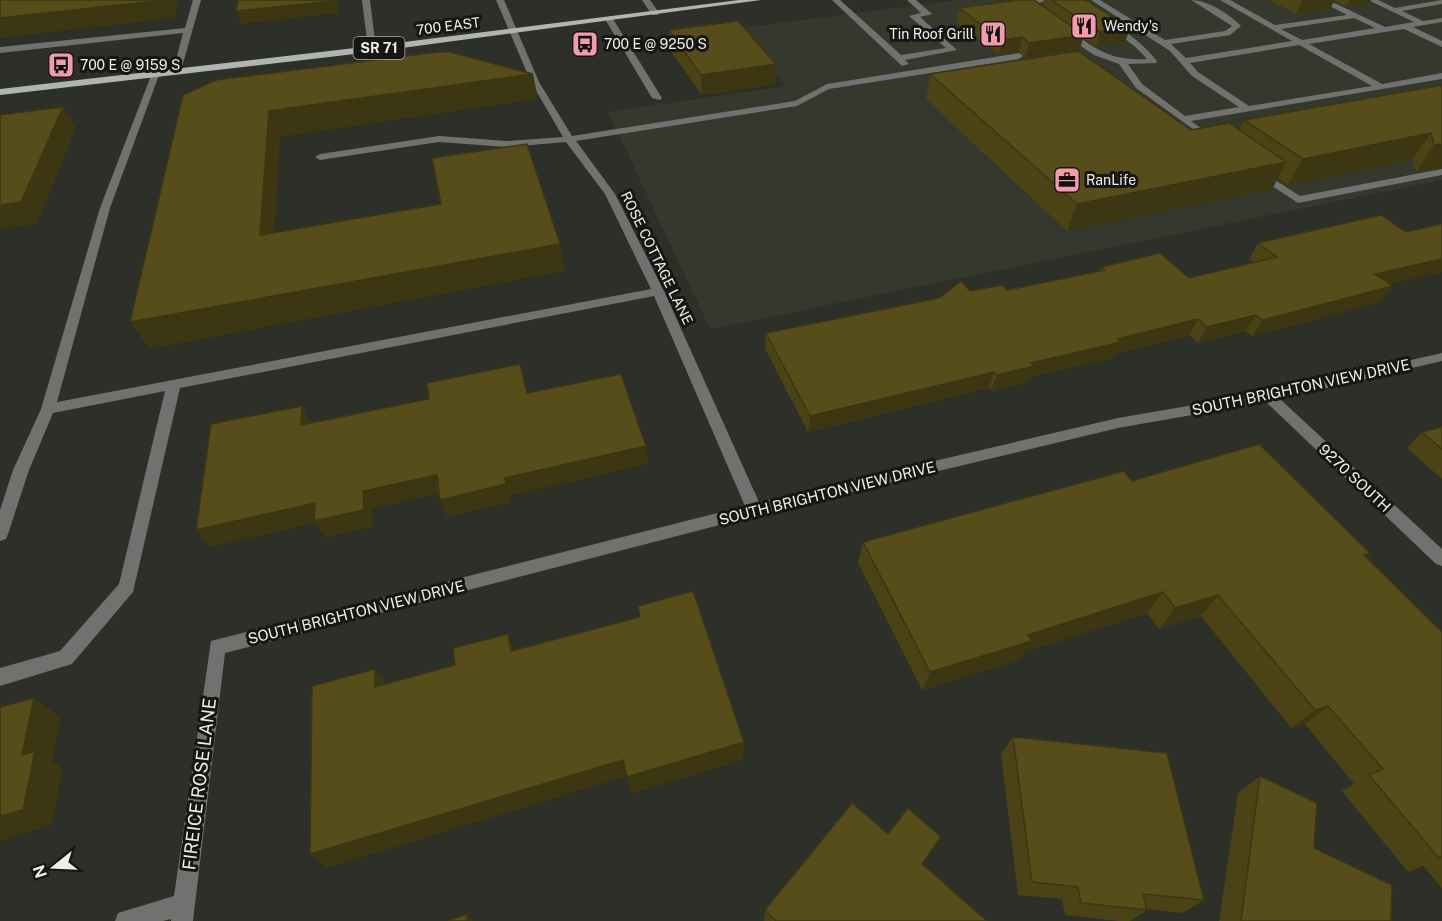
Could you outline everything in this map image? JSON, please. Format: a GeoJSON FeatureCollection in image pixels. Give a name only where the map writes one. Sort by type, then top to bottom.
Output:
{"type":"FeatureCollection","features":[{"type":"Feature","properties":{"kind":"main road","name":"700 EAST"},"geometry":{"type":"LineString","coordinates":[[1,94],[757,0]]}},
{"type":"Feature","properties":{"kind":"street"},"geometry":{"type":"LineString","coordinates":[[177,72],[197,0]]}},
{"type":"Feature","properties":{"kind":"street"},"geometry":{"type":"LineString","coordinates":[[366,0],[372,49]]}},
{"type":"Feature","properties":{"kind":"street","name":"ROSE COTTAGE LANE"},"geometry":{"type":"LineString","coordinates":[[500,0],[535,82],[569,139],[610,194],[658,291],[755,510]]}},
{"type":"Feature","properties":{"kind":"street"},"geometry":{"type":"LineString","coordinates":[[646,0],[655,13]]}},
{"type":"Feature","properties":{"kind":"street"},"geometry":{"type":"LineString","coordinates":[[836,0],[914,73]]}},
{"type":"Feature","properties":{"kind":"street"},"geometry":{"type":"LineString","coordinates":[[899,58],[953,50],[913,16],[927,14],[910,0]]}},
{"type":"Feature","properties":{"kind":"street"},"geometry":{"type":"LineString","coordinates":[[1044,0],[1026,5],[1046,19]]}},
{"type":"Feature","properties":{"kind":"street"},"geometry":{"type":"LineString","coordinates":[[1056,25],[1103,58],[1123,64],[1153,61],[1143,49],[1101,20],[1079,0]]}},
{"type":"Feature","properties":{"kind":"street"},"geometry":{"type":"LineString","coordinates":[[1095,0],[1173,49],[1195,74],[1248,109]]}},
{"type":"Feature","properties":{"kind":"street"},"geometry":{"type":"LineString","coordinates":[[1164,43],[1227,33],[1237,26],[1195,0]]}},
{"type":"Feature","properties":{"kind":"street"},"geometry":{"type":"LineString","coordinates":[[1224,0],[1381,87]]}},
{"type":"Feature","properties":{"kind":"street"},"geometry":{"type":"LineString","coordinates":[[1322,0],[1383,30]]}},
{"type":"Feature","properties":{"kind":"street"},"geometry":{"type":"LineString","coordinates":[[1372,0],[1422,23]]}},
{"type":"Feature","properties":{"kind":"street"},"geometry":{"type":"LineString","coordinates":[[1394,10],[1442,2]]}},
{"type":"Feature","properties":{"kind":"street"},"geometry":{"type":"LineString","coordinates":[[1411,17],[1442,12]]}},
{"type":"Feature","properties":{"kind":"street"},"geometry":{"type":"LineString","coordinates":[[1275,27],[1354,16]]}},
{"type":"Feature","properties":{"kind":"street"},"geometry":{"type":"LineString","coordinates":[[609,19],[657,98]]}},
{"type":"Feature","properties":{"kind":"street"},"geometry":{"type":"LineString","coordinates":[[1184,61],[1442,20]]}},
{"type":"Feature","properties":{"kind":"street"},"geometry":{"type":"LineString","coordinates":[[1405,26],[1442,44]]}},
{"type":"Feature","properties":{"kind":"street"},"geometry":{"type":"LineString","coordinates":[[0,50],[188,30]]}},
{"type":"Feature","properties":{"kind":"street"},"geometry":{"type":"LineString","coordinates":[[320,157],[440,139],[507,144],[569,139],[796,103],[827,87],[1019,56]]}},
{"type":"Feature","properties":{"kind":"street"},"geometry":{"type":"LineString","coordinates":[[1123,64],[1139,86],[1221,146]]}},
{"type":"Feature","properties":{"kind":"street"},"geometry":{"type":"LineString","coordinates":[[0,534],[21,470],[48,409],[105,208],[155,75]]}},
{"type":"Feature","properties":{"kind":"street"},"geometry":{"type":"LineString","coordinates":[[1183,119],[1442,76]]}},
{"type":"Feature","properties":{"kind":"street"},"geometry":{"type":"LineString","coordinates":[[1250,166],[1298,200],[1442,172]]}},
{"type":"Feature","properties":{"kind":"street"},"geometry":{"type":"LineString","coordinates":[[48,409],[658,291]]}},
{"type":"Feature","properties":{"kind":"street","name":"SOUTH BRIGHTON VIEW DRIVE"},"geometry":{"type":"LineString","coordinates":[[217,647],[755,510],[1118,423],[1269,397],[1442,357]]}},
{"type":"Feature","properties":{"kind":"street"},"geometry":{"type":"LineString","coordinates":[[0,677],[66,658],[127,587],[174,384]]}},
{"type":"Feature","properties":{"kind":"street","name":"9270 SOUTH"},"geometry":{"type":"LineString","coordinates":[[1269,397],[1442,559]]}},
{"type":"Feature","properties":{"kind":"street","name":"FIREICE ROSE LANE"},"geometry":{"type":"LineString","coordinates":[[182,912],[217,647]]}},
{"type":"Feature","properties":{"kind":"street"},"geometry":{"type":"LineString","coordinates":[[126,921],[182,912]]}},
{"type":"Feature","properties":{"kind":"shaded area"},"geometry":{"type":"Polygon","coordinates":[[[957,0],[1442,0],[1442,180],[710,329],[608,112],[786,86],[740,28],[957,0]]]}},
{"type":"Feature","properties":{"kind":"building"},"geometry":{"type":"Polygon","coordinates":[[[0,0],[166,0],[0,18],[0,0]]]}},
{"type":"Feature","properties":{"kind":"building"},"geometry":{"type":"Polygon","coordinates":[[[238,0],[334,0],[334,1],[236,11],[238,0]]]}},
{"type":"Feature","properties":{"kind":"building"},"geometry":{"type":"Polygon","coordinates":[[[1034,0],[1084,35],[1029,43],[1022,37],[1002,40],[959,8],[1034,0]]]}},
{"type":"Feature","properties":{"kind":"building"},"geometry":{"type":"Polygon","coordinates":[[[1051,0],[1086,0],[1130,28],[1100,32],[1051,0]]]}},
{"type":"Feature","properties":{"kind":"building"},"geometry":{"type":"Polygon","coordinates":[[[738,21],[776,64],[701,75],[669,30],[738,21]]]}},
{"type":"Feature","properties":{"kind":"building"},"geometry":{"type":"Polygon","coordinates":[[[1078,51],[1191,130],[1229,123],[1286,162],[1077,204],[930,74],[1078,51]]]}},
{"type":"Feature","properties":{"kind":"building"},"geometry":{"type":"Polygon","coordinates":[[[450,52],[533,74],[269,111],[260,235],[441,204],[432,158],[527,144],[560,244],[130,322],[183,95],[216,80],[450,52]]]}},
{"type":"Feature","properties":{"kind":"building"},"geometry":{"type":"Polygon","coordinates":[[[1442,85],[1442,144],[1434,145],[1431,133],[1303,159],[1244,120],[1442,85]]]}},
{"type":"Feature","properties":{"kind":"building"},"geometry":{"type":"Polygon","coordinates":[[[63,107],[21,202],[0,205],[0,115],[63,107]]]}},
{"type":"Feature","properties":{"kind":"building"},"geometry":{"type":"Polygon","coordinates":[[[1381,215],[1406,232],[1442,224],[1442,259],[1375,274],[1393,286],[1262,320],[1256,315],[1207,327],[1198,319],[1118,339],[1121,342],[1031,363],[1034,366],[997,375],[994,372],[810,416],[766,333],[939,298],[961,281],[970,291],[1002,285],[1007,290],[1105,270],[1101,267],[1160,253],[1189,278],[1277,257],[1258,243],[1381,215]]]}},
{"type":"Feature","properties":{"kind":"building"},"geometry":{"type":"Polygon","coordinates":[[[520,364],[527,393],[621,374],[646,446],[505,478],[506,484],[440,500],[437,475],[363,491],[364,510],[314,521],[315,503],[196,530],[211,424],[302,406],[301,425],[429,399],[427,383],[520,364]]]}},
{"type":"Feature","properties":{"kind":"building"},"geometry":{"type":"Polygon","coordinates":[[[1442,427],[1442,449],[1422,432],[1442,427]]]}},
{"type":"Feature","properties":{"kind":"building"},"geometry":{"type":"Polygon","coordinates":[[[1259,444],[1370,553],[1364,555],[1442,632],[1442,857],[1439,858],[1369,775],[1383,769],[1328,706],[1315,710],[1218,595],[1175,608],[1163,592],[1028,635],[1032,641],[930,672],[863,542],[1124,471],[1132,481],[1259,444]]]}},
{"type":"Feature","properties":{"kind":"building"},"geometry":{"type":"Polygon","coordinates":[[[693,591],[744,742],[627,777],[623,760],[310,854],[312,686],[375,669],[375,687],[455,665],[453,648],[508,634],[511,651],[640,617],[638,606],[693,591]]]}},
{"type":"Feature","properties":{"kind":"building"},"geometry":{"type":"Polygon","coordinates":[[[34,698],[22,755],[35,751],[23,810],[0,816],[0,707],[34,698]]]}},
{"type":"Feature","properties":{"kind":"building"},"geometry":{"type":"Polygon","coordinates":[[[1013,737],[1167,753],[1204,900],[1143,894],[1147,910],[1081,903],[1078,887],[1032,882],[1013,737]]]}},
{"type":"Feature","properties":{"kind":"building"},"geometry":{"type":"Polygon","coordinates":[[[1260,776],[1317,803],[1314,848],[1392,885],[1391,921],[1241,921],[1260,776]]]}},
{"type":"Feature","properties":{"kind":"building"},"geometry":{"type":"Polygon","coordinates":[[[852,803],[888,834],[908,808],[941,837],[922,864],[987,921],[776,921],[765,910],[852,803]]]}},
{"type":"Feature","properties":{"kind":"building"},"geometry":{"type":"Polygon","coordinates":[[[467,914],[467,921],[448,921],[467,914]]]}},
{"type":"Feature","properties":{"kind":"place","name":"Wendy's"},"geometry":{"type":"Point","coordinates":[1084,26]}},
{"type":"Feature","properties":{"kind":"place","name":"Tin Roof Grill"},"geometry":{"type":"Point","coordinates":[993,34]}},
{"type":"Feature","properties":{"kind":"place","name":"700 E @ 9250 S"},"geometry":{"type":"Point","coordinates":[585,44]}},
{"type":"Feature","properties":{"kind":"place","name":"700 E @ 9159 S"},"geometry":{"type":"Point","coordinates":[61,65]}},
{"type":"Feature","properties":{"kind":"place","name":"RanLife"},"geometry":{"type":"Point","coordinates":[1067,180]}}]}
